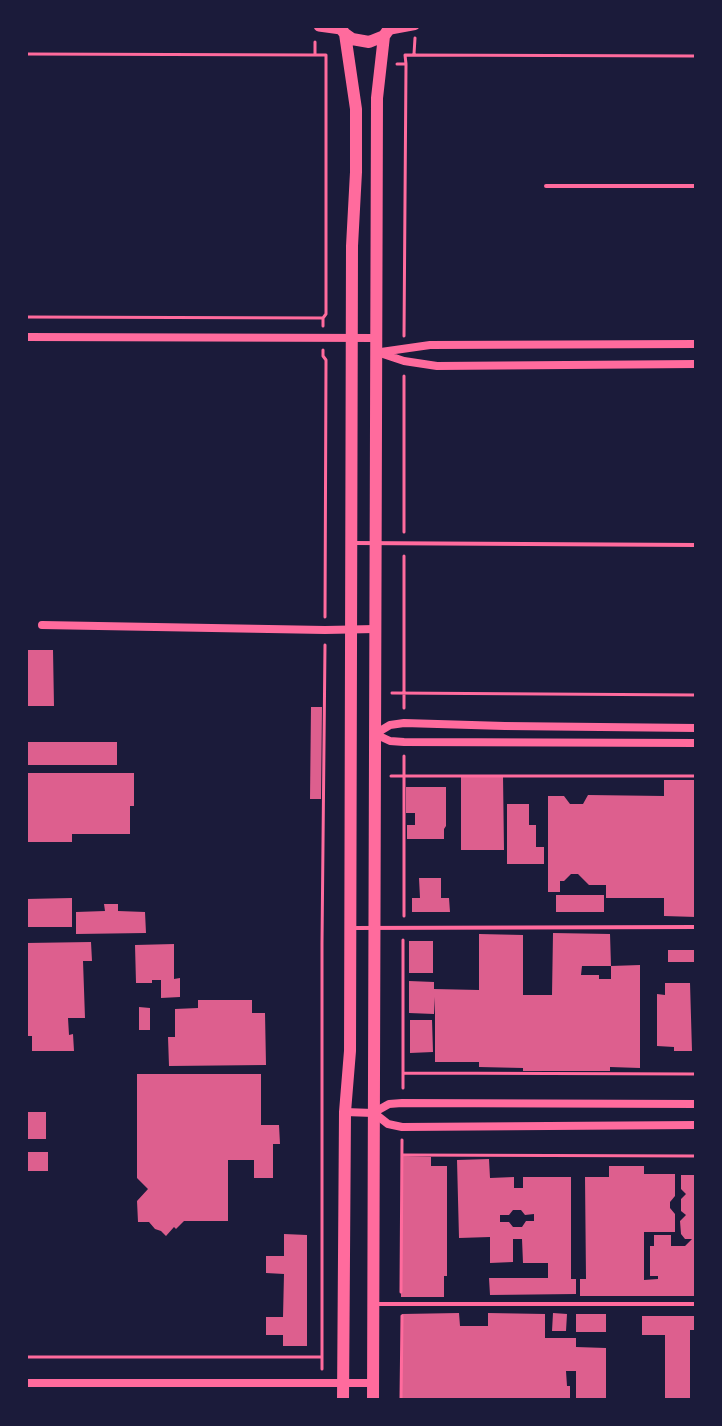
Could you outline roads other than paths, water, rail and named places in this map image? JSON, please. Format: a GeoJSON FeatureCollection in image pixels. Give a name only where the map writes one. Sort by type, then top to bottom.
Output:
{"type":"FeatureCollection","features":[{"type":"Feature","properties":{"kind":"main road"},"geometry":{"type":"LineString","coordinates":[[342,30],[360,42],[369,42],[388,31]]}},
{"type":"Feature","properties":{"kind":"main road"},"geometry":{"type":"LineString","coordinates":[[342,30],[356,109],[352,246],[350,1051],[345,1112],[343,1400]]}},
{"type":"Feature","properties":{"kind":"main road"},"geometry":{"type":"LineString","coordinates":[[373,1400],[377,98],[380,62],[388,31]]}},
{"type":"Feature","properties":{"kind":"main road"},"geometry":{"type":"LineString","coordinates":[[350,734],[375,734]]}},
{"type":"Feature","properties":{"kind":"street"},"geometry":{"type":"LineString","coordinates":[[319,26],[342,30]]}},
{"type":"Feature","properties":{"kind":"street"},"geometry":{"type":"LineString","coordinates":[[388,31],[415,26]]}},
{"type":"Feature","properties":{"kind":"street"},"geometry":{"type":"LineString","coordinates":[[26,337],[376,338]]}},
{"type":"Feature","properties":{"kind":"street"},"geometry":{"type":"LineString","coordinates":[[377,352],[430,345],[696,344]]}},
{"type":"Feature","properties":{"kind":"street"},"geometry":{"type":"LineString","coordinates":[[377,352],[404,361],[437,366],[696,364]]}},
{"type":"Feature","properties":{"kind":"street"},"geometry":{"type":"LineString","coordinates":[[42,625],[375,629]]}},
{"type":"Feature","properties":{"kind":"street"},"geometry":{"type":"LineString","coordinates":[[375,734],[390,725],[404,723],[696,728]]}},
{"type":"Feature","properties":{"kind":"street"},"geometry":{"type":"LineString","coordinates":[[375,734],[390,741],[404,742],[696,743]]}},
{"type":"Feature","properties":{"kind":"street"},"geometry":{"type":"LineString","coordinates":[[345,1112],[373,1113],[389,1104],[402,1103],[696,1104]]}},
{"type":"Feature","properties":{"kind":"street"},"geometry":{"type":"LineString","coordinates":[[373,1113],[388,1124],[402,1127],[696,1125]]}},
{"type":"Feature","properties":{"kind":"street"},"geometry":{"type":"LineString","coordinates":[[26,1383],[373,1383]]}},
{"type":"Feature","properties":{"kind":"lane"},"geometry":{"type":"LineString","coordinates":[[546,186],[696,186]]}},
{"type":"Feature","properties":{"kind":"lane"},"geometry":{"type":"LineString","coordinates":[[352,543],[696,545]]}},
{"type":"Feature","properties":{"kind":"lane"},"geometry":{"type":"LineString","coordinates":[[350,928],[696,927]]}},
{"type":"Feature","properties":{"kind":"lane"},"geometry":{"type":"LineString","coordinates":[[373,1304],[696,1304]]}}]}
